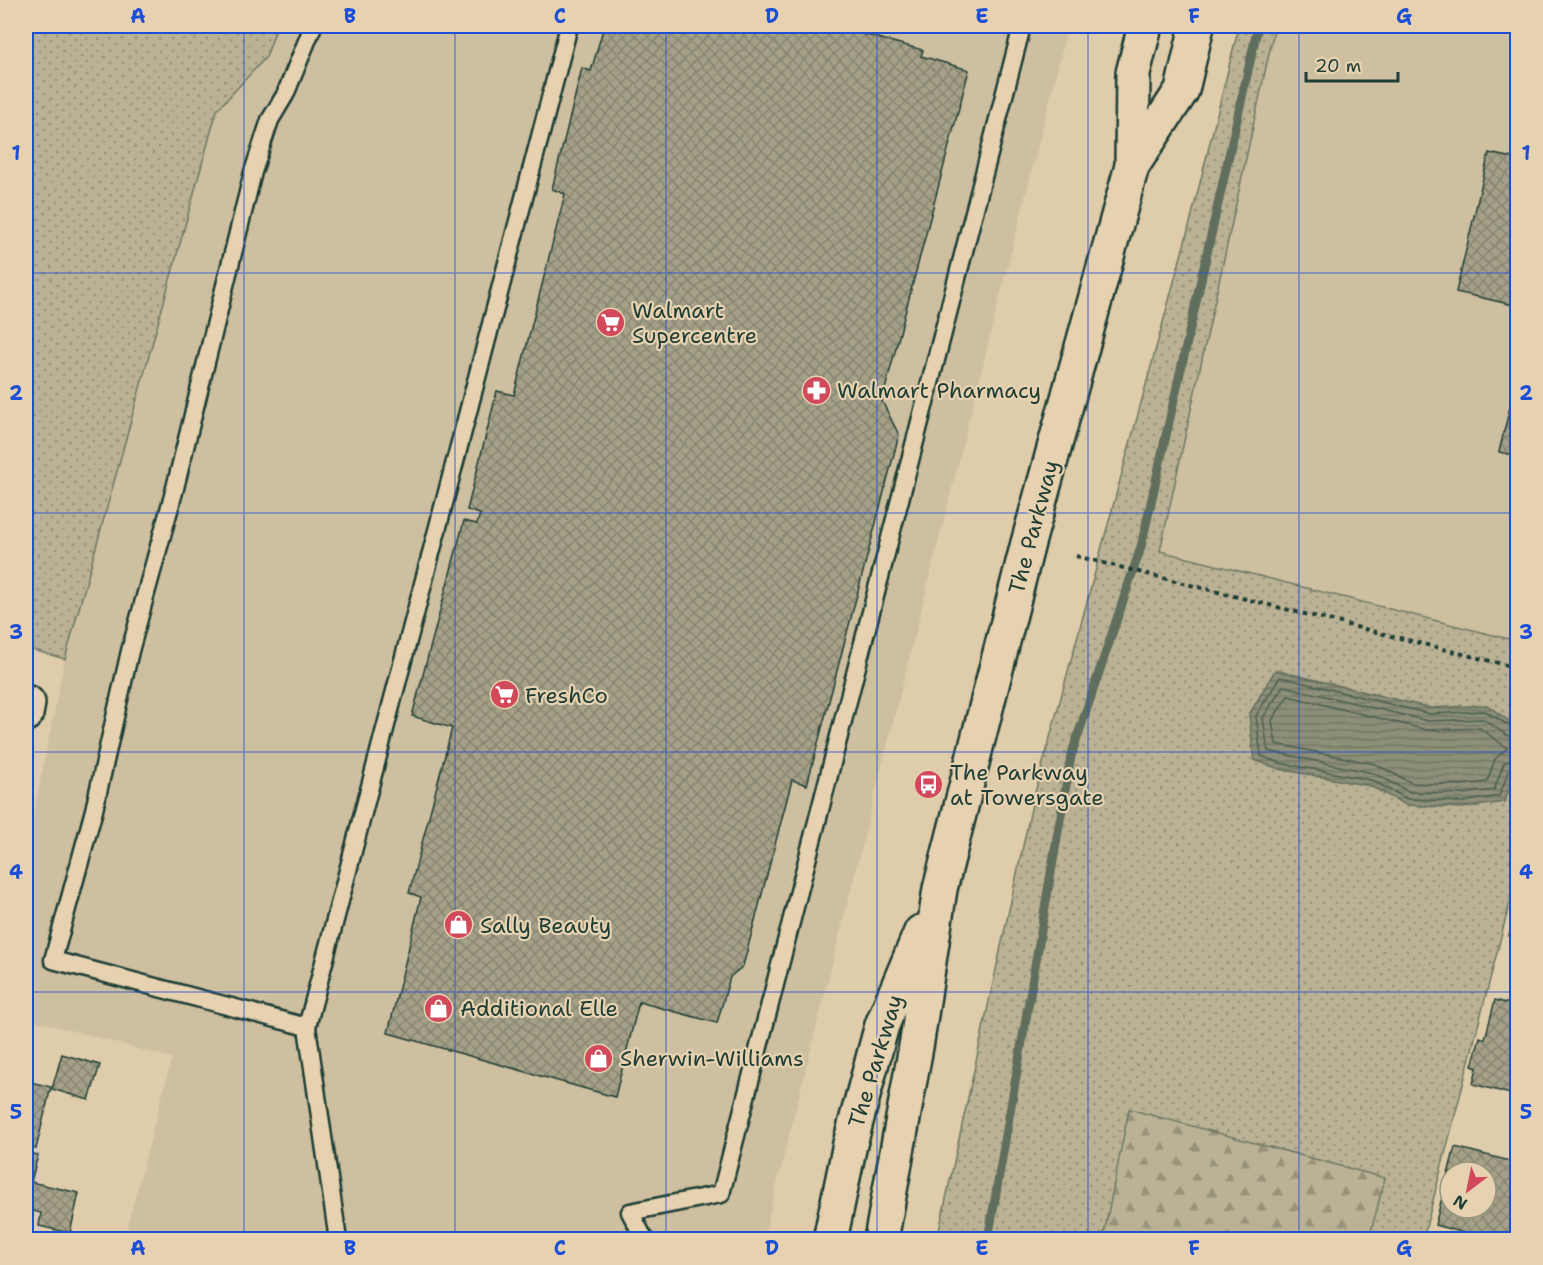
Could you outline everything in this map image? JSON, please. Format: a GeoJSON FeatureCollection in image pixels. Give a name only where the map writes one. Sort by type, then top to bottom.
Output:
{"type":"FeatureCollection","features":[{"type":"Feature","properties":{"kind":"main road","name":"The Parkway"},"geometry":{"type":"LineString","coordinates":[[881,1239],[917,1041],[940,890],[1028,543],[1132,166],[1133,74],[1145,26]]}},
{"type":"Feature","properties":{"kind":"main road","name":"The Parkway"},"geometry":{"type":"LineString","coordinates":[[1132,166],[1182,90],[1197,26]]}},
{"type":"Feature","properties":{"kind":"main road","name":"The Parkway"},"geometry":{"type":"LineString","coordinates":[[830,1239],[850,1144],[882,1025],[940,890]]}},
{"type":"Feature","properties":{"kind":"lane"},"geometry":{"type":"LineString","coordinates":[[307,1027],[53,960],[94,810],[130,651],[174,492],[253,172],[270,120],[285,95],[313,26]]}},
{"type":"Feature","properties":{"kind":"lane"},"geometry":{"type":"LineString","coordinates":[[338,1239],[307,1027],[568,26]]}},
{"type":"Feature","properties":{"kind":"lane"},"geometry":{"type":"LineString","coordinates":[[645,1239],[630,1212],[721,1194],[1022,26]]}},
{"type":"Feature","properties":{"kind":"path"},"geometry":{"type":"LineString","coordinates":[[1076,556],[1518,668]]}},
{"type":"Feature","properties":{"kind":"shaded area"},"geometry":{"type":"Polygon","coordinates":[[[277,26],[1068,26],[763,1239],[124,1239],[172,1058],[26,1018],[26,851],[65,659],[217,110],[266,57],[277,26]]]}},
{"type":"Feature","properties":{"kind":"shaded area"},"geometry":{"type":"Polygon","coordinates":[[[1275,26],[1517,26],[1517,641],[1160,552],[1275,26]]]}},
{"type":"Feature","properties":{"kind":"green space"},"geometry":{"type":"Polygon","coordinates":[[[26,26],[277,26],[266,57],[217,110],[65,659],[26,648],[26,26]]]}},
{"type":"Feature","properties":{"kind":"green space"},"geometry":{"type":"Polygon","coordinates":[[[1239,26],[1275,26],[1160,551],[1517,641],[1517,875],[1443,1160],[1438,1160],[1438,1181],[1423,1239],[937,1240],[1033,800],[1190,223],[1239,26]]]}},
{"type":"Feature","properties":{"kind":"green space"},"geometry":{"type":"Polygon","coordinates":[[[1129,1109],[1385,1178],[1369,1239],[1103,1239],[1129,1109]]]}},
{"type":"Feature","properties":{"kind":"water"},"geometry":{"type":"Polygon","coordinates":[[[1275,670],[1431,708],[1487,705],[1517,727],[1517,762],[1505,802],[1462,808],[1406,805],[1370,786],[1279,769],[1254,760],[1249,715],[1275,670]]]}},
{"type":"Feature","properties":{"kind":"building"},"geometry":{"type":"Polygon","coordinates":[[[604,26],[832,26],[923,50],[921,56],[969,70],[882,401],[899,435],[807,785],[792,780],[743,966],[730,977],[717,1023],[639,1002],[615,1097],[388,1033],[421,897],[409,893],[452,728],[412,716],[464,521],[477,524],[480,514],[467,510],[497,391],[514,395],[565,194],[552,189],[582,68],[591,71],[604,26]]]}},
{"type":"Feature","properties":{"kind":"building"},"geometry":{"type":"Polygon","coordinates":[[[1489,153],[1517,159],[1518,155],[1518,306],[1456,292],[1489,153]]]}},
{"type":"Feature","properties":{"kind":"building"},"geometry":{"type":"Polygon","coordinates":[[[1518,374],[1518,456],[1499,452],[1518,374]]]}},
{"type":"Feature","properties":{"kind":"building"},"geometry":{"type":"Polygon","coordinates":[[[1518,906],[1518,938],[1509,936],[1518,906]]]}},
{"type":"Feature","properties":{"kind":"building"},"geometry":{"type":"Polygon","coordinates":[[[1495,1000],[1517,1006],[1514,1018],[1518,1019],[1518,1096],[1473,1084],[1477,1068],[1472,1066],[1480,1037],[1485,1039],[1495,1000]]]}},
{"type":"Feature","properties":{"kind":"building"},"geometry":{"type":"Polygon","coordinates":[[[62,1054],[100,1065],[89,1100],[52,1089],[62,1054]]]}},
{"type":"Feature","properties":{"kind":"building"},"geometry":{"type":"Polygon","coordinates":[[[26,1081],[51,1087],[36,1149],[26,1146],[26,1081]]]}},
{"type":"Feature","properties":{"kind":"building"},"geometry":{"type":"Polygon","coordinates":[[[1455,1147],[1518,1163],[1518,1240],[1490,1240],[1435,1225],[1438,1213],[1438,1220],[1498,1220],[1498,1160],[1452,1160],[1455,1147]]]}},
{"type":"Feature","properties":{"kind":"building"},"geometry":{"type":"Polygon","coordinates":[[[26,1152],[38,1155],[31,1182],[79,1193],[70,1233],[39,1226],[41,1213],[26,1209],[26,1152]]]}},
{"type":"Feature","properties":{"kind":"waterway"},"geometry":{"type":"LineString","coordinates":[[988,1240],[1071,756],[1141,547],[1258,26]]}},
{"type":"Feature","properties":{"kind":"place","name":"Walmart Supercentre"},"geometry":{"type":"Point","coordinates":[611,323]}},
{"type":"Feature","properties":{"kind":"place","name":"Walmart Pharmacy"},"geometry":{"type":"Point","coordinates":[816,390]}},
{"type":"Feature","properties":{"kind":"place","name":"FreshCo"},"geometry":{"type":"Point","coordinates":[504,695]}},
{"type":"Feature","properties":{"kind":"place","name":"The Parkway at Towersgate"},"geometry":{"type":"Point","coordinates":[929,785]}},
{"type":"Feature","properties":{"kind":"place","name":"Sally Beauty"},"geometry":{"type":"Point","coordinates":[459,925]}},
{"type":"Feature","properties":{"kind":"place","name":"Additional Elle"},"geometry":{"type":"Point","coordinates":[439,1008]}},
{"type":"Feature","properties":{"kind":"place","name":"Sherwin-Williams"},"geometry":{"type":"Point","coordinates":[599,1058]}}]}
